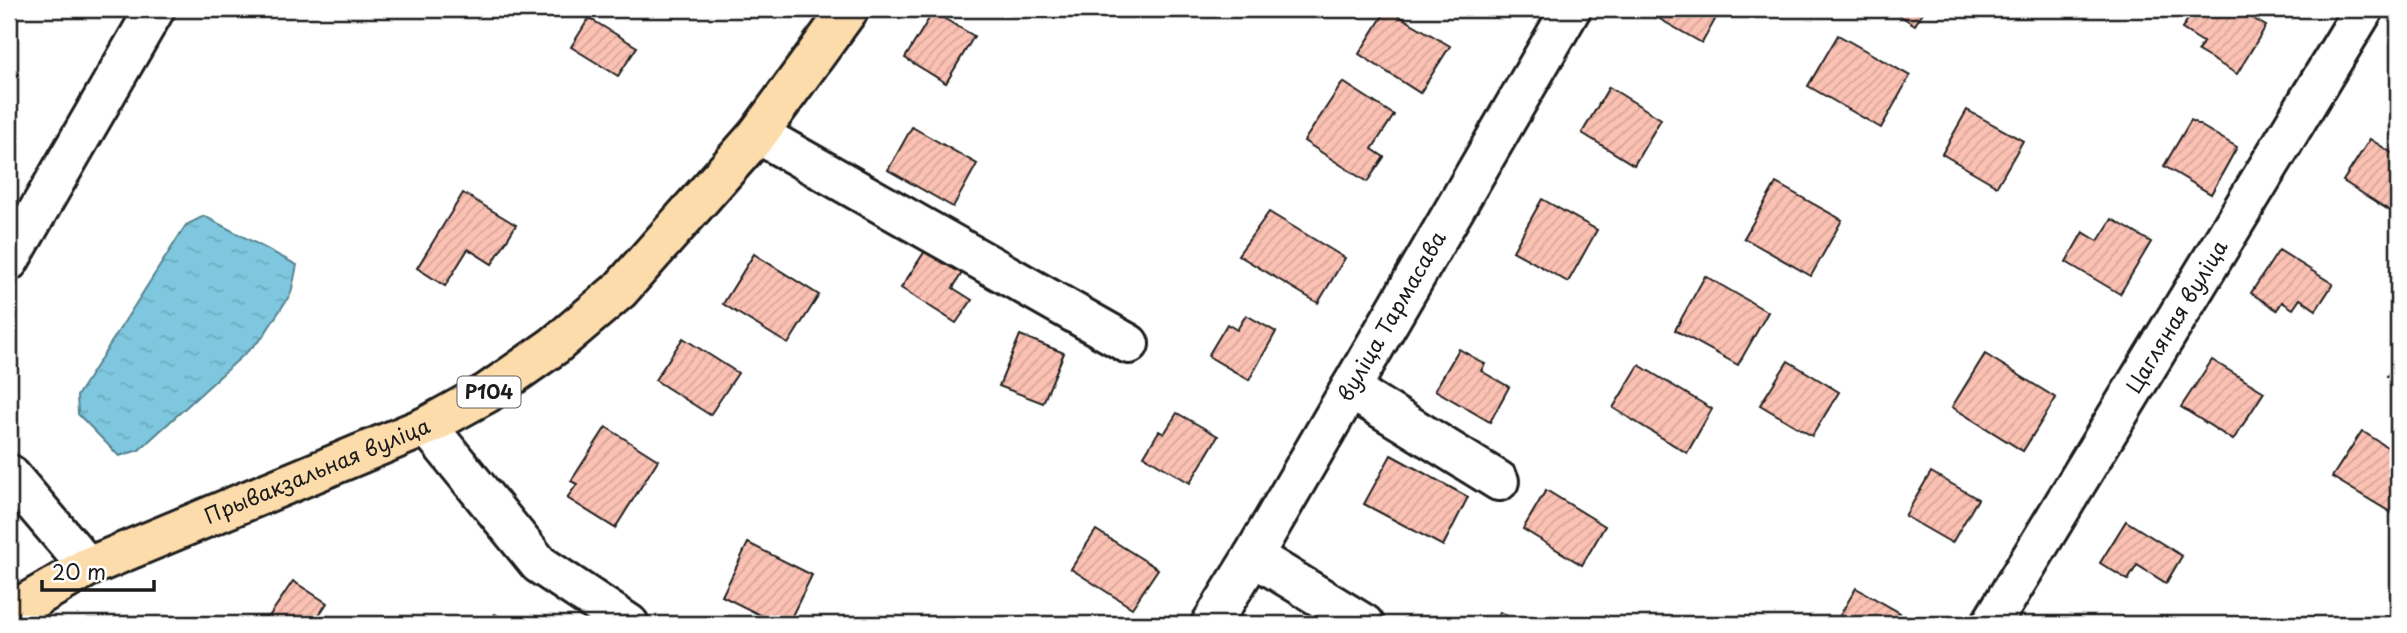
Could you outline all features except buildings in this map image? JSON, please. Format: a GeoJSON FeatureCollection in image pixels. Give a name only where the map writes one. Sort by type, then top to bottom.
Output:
{"type":"FeatureCollection","features":[{"type":"Feature","properties":{"kind":"main road","name":"Прывакзальная вуліца"},"geometry":{"type":"LineString","coordinates":[[9,613],[88,567],[428,426],[487,393],[554,346],[620,290],[758,134],[849,9]]}},
{"type":"Feature","properties":{"kind":"street"},"geometry":{"type":"LineString","coordinates":[[9,261],[155,9]]}},
{"type":"Feature","properties":{"kind":"street","name":"вуліца Тармасава"},"geometry":{"type":"LineString","coordinates":[[1211,624],[1571,9]]}},
{"type":"Feature","properties":{"kind":"street","name":"Цагляная вуліца"},"geometry":{"type":"LineString","coordinates":[[1991,624],[2364,9]]}},
{"type":"Feature","properties":{"kind":"street"},"geometry":{"type":"LineString","coordinates":[[758,134],[1129,344]]}},
{"type":"Feature","properties":{"kind":"street"},"geometry":{"type":"LineString","coordinates":[[1350,388],[1499,481]]}},
{"type":"Feature","properties":{"kind":"street"},"geometry":{"type":"LineString","coordinates":[[428,426],[539,564],[629,624]]}},
{"type":"Feature","properties":{"kind":"street"},"geometry":{"type":"LineString","coordinates":[[9,474],[88,567]]}},
{"type":"Feature","properties":{"kind":"street"},"geometry":{"type":"LineString","coordinates":[[1253,556],[1364,624]]}},
{"type":"Feature","properties":{"kind":"water"},"geometry":{"type":"Polygon","coordinates":[[[204,216],[297,265],[291,293],[262,338],[139,450],[119,456],[78,414],[77,396],[186,225],[204,216]]]}}]}
